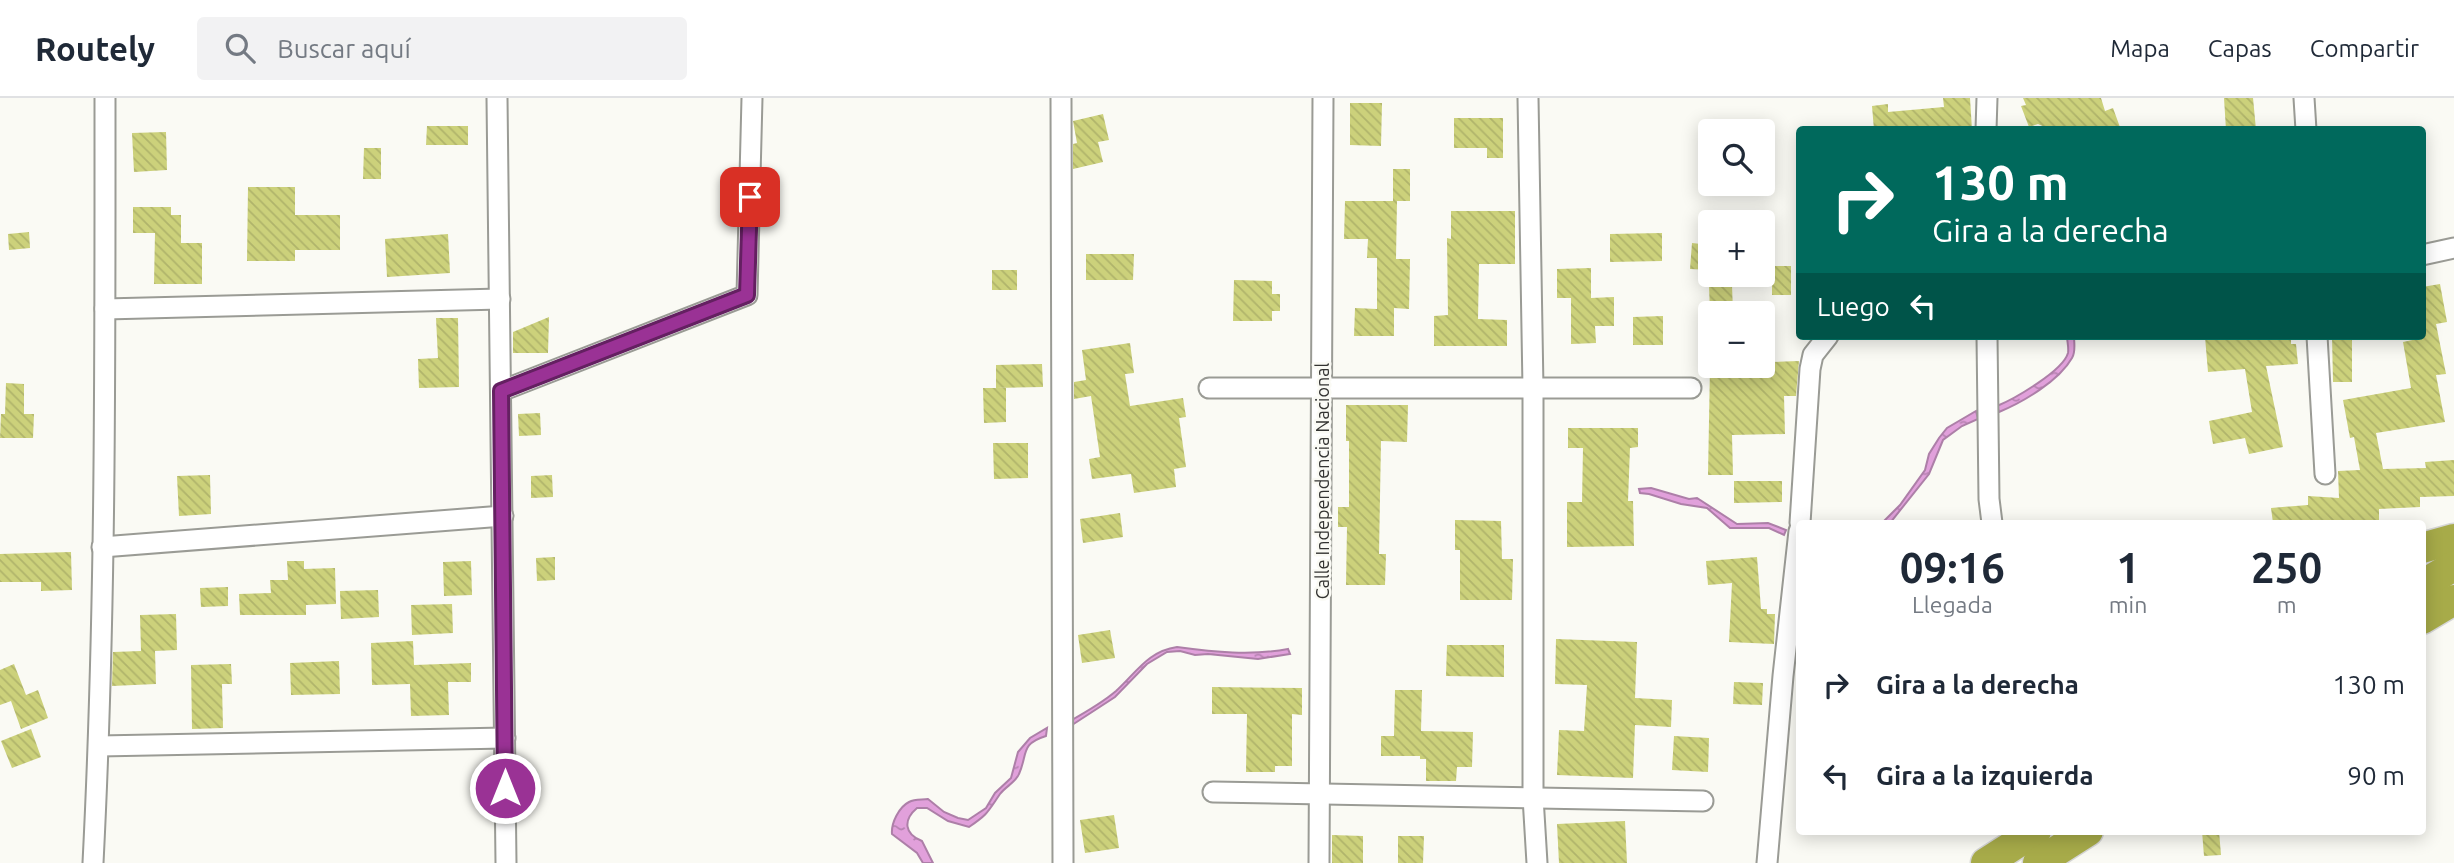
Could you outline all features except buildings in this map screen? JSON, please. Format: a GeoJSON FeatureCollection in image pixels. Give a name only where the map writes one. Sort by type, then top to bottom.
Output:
{"type":"FeatureCollection","features":[{"type":"Feature","properties":{"kind":"highway"},"geometry":{"type":"LineString","coordinates":[[2426,547],[2454,539]]}},
{"type":"Feature","properties":{"kind":"highway"},"geometry":{"type":"LineString","coordinates":[[2426,582],[2454,566]]}},
{"type":"Feature","properties":{"kind":"highway"},"geometry":{"type":"LineString","coordinates":[[2426,618],[2454,600]]}},
{"type":"Feature","properties":{"kind":"highway"},"geometry":{"type":"LineString","coordinates":[[1986,863],[2029,835]]}},
{"type":"Feature","properties":{"kind":"highway"},"geometry":{"type":"LineString","coordinates":[[2038,863],[2082,835]]}},
{"type":"Feature","properties":{"kind":"street"},"geometry":{"type":"LineString","coordinates":[[93,863],[99,746],[105,98]]}},
{"type":"Feature","properties":{"kind":"street"},"geometry":{"type":"LineString","coordinates":[[497,98],[506,863]]}},
{"type":"Feature","properties":{"kind":"street"},"geometry":{"type":"LineString","coordinates":[[501,391],[747,295],[752,98]]}},
{"type":"Feature","properties":{"kind":"street"},"geometry":{"type":"LineString","coordinates":[[1061,98],[1063,863]]}},
{"type":"Feature","properties":{"kind":"street","name":"Calle Independencia Nacional"},"geometry":{"type":"LineString","coordinates":[[1319,863],[1323,98]]}},
{"type":"Feature","properties":{"kind":"street"},"geometry":{"type":"LineString","coordinates":[[1528,98],[1533,388],[1533,797],[1536,863]]}},
{"type":"Feature","properties":{"kind":"street"},"geometry":{"type":"LineString","coordinates":[[1986,126],[1987,98]]}},
{"type":"Feature","properties":{"kind":"street"},"geometry":{"type":"LineString","coordinates":[[2304,98],[2306,126]]}},
{"type":"Feature","properties":{"kind":"street"},"geometry":{"type":"LineString","coordinates":[[2426,254],[2454,248]]}},
{"type":"Feature","properties":{"kind":"street"},"geometry":{"type":"LineString","coordinates":[[105,309],[500,299]]}},
{"type":"Feature","properties":{"kind":"street"},"geometry":{"type":"LineString","coordinates":[[1800,520],[1810,369],[1813,355],[1825,340]]}},
{"type":"Feature","properties":{"kind":"street"},"geometry":{"type":"LineString","coordinates":[[1987,340],[1992,520]]}},
{"type":"Feature","properties":{"kind":"street"},"geometry":{"type":"LineString","coordinates":[[2317,340],[2325,474]]}},
{"type":"Feature","properties":{"kind":"street"},"geometry":{"type":"LineString","coordinates":[[1209,388],[1691,388]]}},
{"type":"Feature","properties":{"kind":"street"},"geometry":{"type":"LineString","coordinates":[[102,547],[503,516]]}},
{"type":"Feature","properties":{"kind":"street"},"geometry":{"type":"LineString","coordinates":[[1767,863],[1796,558]]}},
{"type":"Feature","properties":{"kind":"street"},"geometry":{"type":"LineString","coordinates":[[99,746],[505,738]]}},
{"type":"Feature","properties":{"kind":"street"},"geometry":{"type":"LineString","coordinates":[[1213,792],[1703,801]]}},
{"type":"Feature","properties":{"kind":"water"},"geometry":{"type":"Polygon","coordinates":[[[2067,340],[2074,340],[2073,356],[2058,375],[2040,390],[1999,412],[1997,406],[2037,384],[2057,368],[2068,351],[2067,340]]]}},
{"type":"Feature","properties":{"kind":"water"},"geometry":{"type":"Polygon","coordinates":[[[1976,411],[1978,419],[1962,426],[1943,440],[1929,474],[1892,520],[1885,520],[1900,505],[1925,470],[1929,454],[1947,428],[1976,411]]]}},
{"type":"Feature","properties":{"kind":"water"},"geometry":{"type":"Polygon","coordinates":[[[1651,488],[1689,499],[1697,498],[1737,524],[1768,523],[1786,530],[1784,535],[1769,528],[1730,528],[1707,508],[1640,493],[1639,489],[1651,488]]]}},
{"type":"Feature","properties":{"kind":"water"},"geometry":{"type":"Polygon","coordinates":[[[1177,647],[1246,653],[1288,649],[1290,654],[1258,659],[1167,652],[1147,664],[1115,697],[1069,727],[1070,721],[1111,695],[1150,658],[1177,647]]]}},
{"type":"Feature","properties":{"kind":"water"},"geometry":{"type":"Polygon","coordinates":[[[1047,728],[1046,736],[1028,746],[1015,780],[1002,791],[984,816],[969,827],[948,821],[927,808],[917,808],[912,813],[908,822],[909,831],[922,841],[933,863],[923,863],[917,853],[892,834],[896,816],[905,804],[911,801],[928,799],[944,812],[968,820],[986,808],[995,793],[1011,778],[1018,752],[1030,738],[1047,728]]]}},
{"type":"Feature","properties":{"kind":"route"},"geometry":{"type":"LineString","coordinates":[[505,788],[501,391],[747,295],[750,197]]}}]}
